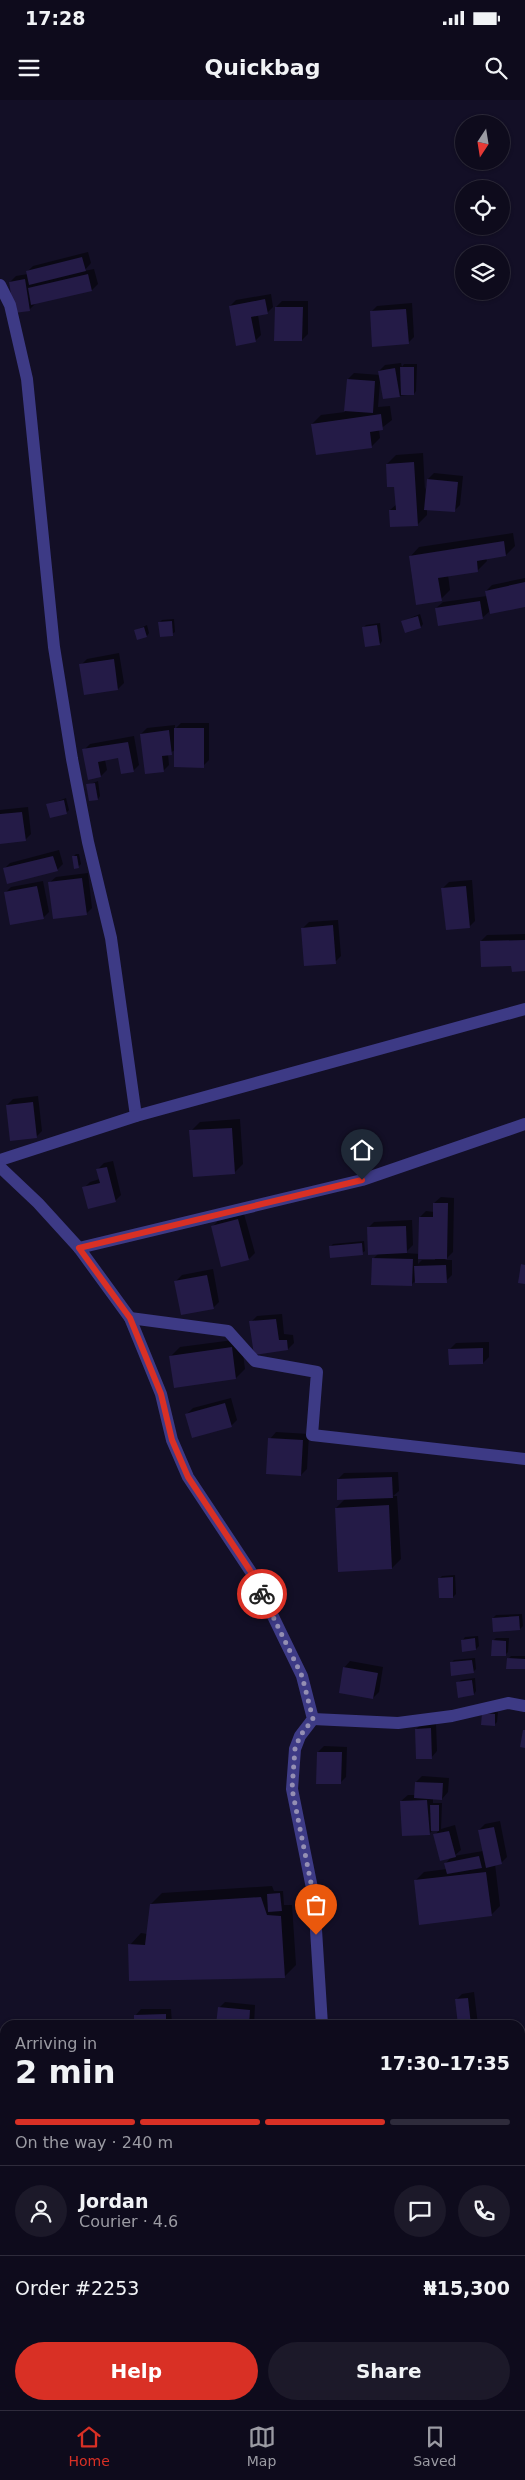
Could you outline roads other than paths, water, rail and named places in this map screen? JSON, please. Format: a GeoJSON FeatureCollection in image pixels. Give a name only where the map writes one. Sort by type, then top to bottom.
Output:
{"type":"FeatureCollection","features":[{"type":"Feature","properties":{"kind":"street"},"geometry":{"type":"LineString","coordinates":[[0,285],[10,305],[27,379],[54,648],[85,824],[111,938],[136,1116]]}},
{"type":"Feature","properties":{"kind":"street"},"geometry":{"type":"LineString","coordinates":[[0,1160],[136,1116],[525,1009]]}},
{"type":"Feature","properties":{"kind":"street"},"geometry":{"type":"LineString","coordinates":[[79,1248],[362,1180],[525,1124]]}},
{"type":"Feature","properties":{"kind":"street"},"geometry":{"type":"LineString","coordinates":[[0,1168],[38,1203],[79,1248],[130,1318],[161,1394],[172,1440],[188,1477],[253,1575],[302,1676],[313,1719]]}},
{"type":"Feature","properties":{"kind":"street"},"geometry":{"type":"LineString","coordinates":[[130,1318],[228,1332],[255,1361],[317,1372],[312,1435],[525,1459]]}},
{"type":"Feature","properties":{"kind":"street"},"geometry":{"type":"LineString","coordinates":[[313,1719],[398,1722],[452,1716],[508,1703],[525,1706]]}},
{"type":"Feature","properties":{"kind":"street"},"geometry":{"type":"LineString","coordinates":[[313,1719],[300,1736],[295,1749],[292,1789],[314,1898],[322,2020]]}}]}
